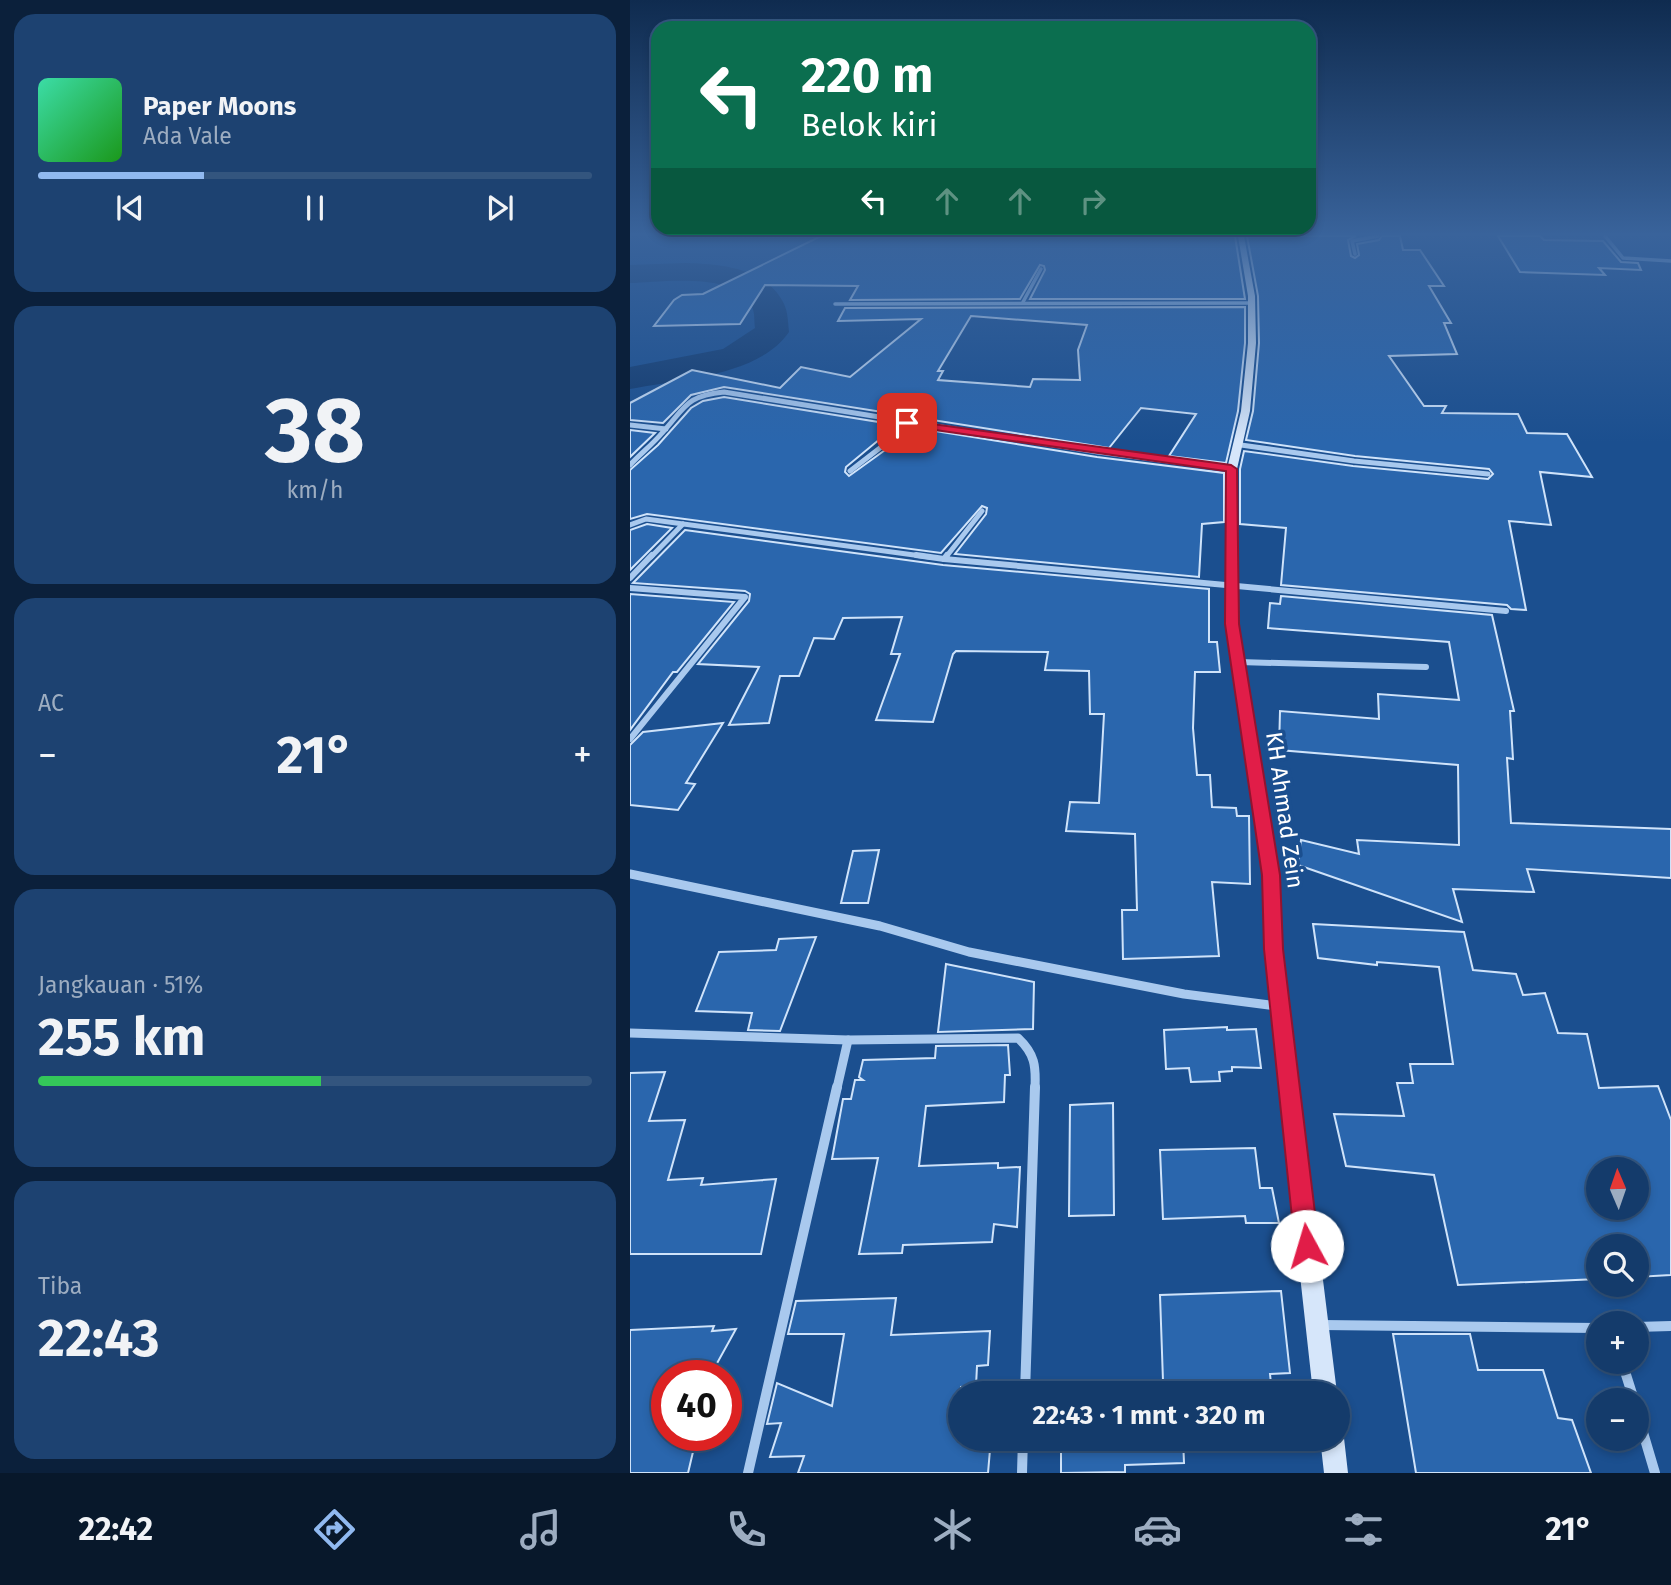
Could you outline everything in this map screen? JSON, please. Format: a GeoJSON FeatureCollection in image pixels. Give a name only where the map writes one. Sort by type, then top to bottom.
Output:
{"type":"FeatureCollection","features":[{"type":"Feature","properties":{"kind":"street","name":"KH Ahmad Zein"},"geometry":{"type":"LineString","coordinates":[[1252,305],[1241,445],[1231,469],[1232,624],[1271,875],[1273,949],[1282,1007],[1323,1381]]}},
{"type":"Feature","properties":{"kind":"street"},"geometry":{"type":"LineString","coordinates":[[630,465],[666,429],[685,402],[707,393],[724,392],[907,423],[1231,469]]}},
{"type":"Feature","properties":{"kind":"street"},"geometry":{"type":"LineString","coordinates":[[850,471],[889,441],[907,423]]}},
{"type":"Feature","properties":{"kind":"street"},"geometry":{"type":"LineString","coordinates":[[630,425],[666,429]]}},
{"type":"Feature","properties":{"kind":"street"},"geometry":{"type":"LineString","coordinates":[[1241,445],[1354,461],[1488,474]]}},
{"type":"Feature","properties":{"kind":"street"},"geometry":{"type":"LineString","coordinates":[[944,559],[982,511]]}},
{"type":"Feature","properties":{"kind":"street"},"geometry":{"type":"LineString","coordinates":[[630,525],[646,519],[944,559],[1506,611]]}},
{"type":"Feature","properties":{"kind":"street"},"geometry":{"type":"LineString","coordinates":[[630,578],[683,524]]}},
{"type":"Feature","properties":{"kind":"street"},"geometry":{"type":"LineString","coordinates":[[630,588],[745,597],[630,739]]}},
{"type":"Feature","properties":{"kind":"street"},"geometry":{"type":"LineString","coordinates":[[1239,662],[1426,667]]}},
{"type":"Feature","properties":{"kind":"street"},"geometry":{"type":"LineString","coordinates":[[630,874],[880,926],[969,952],[1184,994],[1282,1007]]}},
{"type":"Feature","properties":{"kind":"street"},"geometry":{"type":"LineString","coordinates":[[630,1033],[848,1040],[1018,1038],[1029,1048],[1036,1063],[1025,1381]]}},
{"type":"Feature","properties":{"kind":"street"},"geometry":{"type":"LineString","coordinates":[[748,1473],[848,1040]]}},
{"type":"Feature","properties":{"kind":"street"},"geometry":{"type":"LineString","coordinates":[[1315,1325],[1586,1328]]}},
{"type":"Feature","properties":{"kind":"street"},"geometry":{"type":"LineString","coordinates":[[1649,1327],[1671,1326]]}},
{"type":"Feature","properties":{"kind":"street"},"geometry":{"type":"LineString","coordinates":[[1022,1473],[1023,1451]]}},
{"type":"Feature","properties":{"kind":"street"},"geometry":{"type":"LineString","coordinates":[[1333,1451],[1336,1473]]}},
{"type":"Feature","properties":{"kind":"street"},"geometry":{"type":"LineString","coordinates":[[1648,1451],[1655,1473]]}},
{"type":"Feature","properties":{"kind":"building"},"geometry":{"type":"Polygon","coordinates":[[[670,305],[752,305],[740,324],[654,326],[670,305]]]}},
{"type":"Feature","properties":{"kind":"building"},"geometry":{"type":"Polygon","coordinates":[[[1258,305],[1440,305],[1451,323],[1444,323],[1457,354],[1389,356],[1424,406],[1446,406],[1442,413],[1518,414],[1527,433],[1567,434],[1592,477],[1540,472],[1551,525],[1509,521],[1526,610],[1511,609],[1507,605],[1281,585],[1286,528],[1240,524],[1240,469],[1244,451],[1353,466],[1488,479],[1493,474],[1489,469],[1355,456],[1246,440],[1253,411],[1259,343],[1258,305]]]}},
{"type":"Feature","properties":{"kind":"building"},"geometry":{"type":"Polygon","coordinates":[[[1245,307],[1245,343],[1238,411],[1226,463],[1169,456],[1196,414],[1141,408],[1109,448],[724,387],[691,395],[663,423],[630,420],[630,403],[692,370],[780,388],[801,367],[850,377],[921,319],[838,321],[845,308],[1245,307]],[[971,316],[938,371],[943,371],[938,380],[1030,387],[1033,379],[1080,380],[1078,350],[1087,325],[971,316]]]}},
{"type":"Feature","properties":{"kind":"building"},"geometry":{"type":"Polygon","coordinates":[[[724,397],[897,425],[846,467],[845,472],[849,476],[892,445],[910,427],[1097,457],[1224,473],[1224,522],[1202,524],[1199,577],[955,554],[986,514],[987,508],[982,506],[941,553],[647,514],[630,519],[630,470],[658,445],[691,408],[703,401],[724,397]]]}},
{"type":"Feature","properties":{"kind":"building"},"geometry":{"type":"Polygon","coordinates":[[[630,430],[655,433],[630,457],[630,430]]]}},
{"type":"Feature","properties":{"kind":"building"},"geometry":{"type":"Polygon","coordinates":[[[647,524],[672,528],[630,570],[630,530],[647,524]]]}},
{"type":"Feature","properties":{"kind":"building"},"geometry":{"type":"Polygon","coordinates":[[[685,530],[943,565],[1209,589],[1209,642],[1217,642],[1220,672],[1195,672],[1193,728],[1197,775],[1210,775],[1212,807],[1236,808],[1237,816],[1249,816],[1250,884],[1212,882],[1219,956],[1123,959],[1122,910],[1137,910],[1135,834],[1066,831],[1070,802],[1099,803],[1104,714],[1090,714],[1089,671],[1045,670],[1048,652],[956,651],[933,722],[876,720],[900,654],[891,654],[902,617],[843,618],[834,639],[814,638],[799,676],[780,676],[769,723],[729,725],[759,667],[698,664],[749,601],[750,594],[745,591],[633,583],[685,530]]]}},
{"type":"Feature","properties":{"kind":"building"},"geometry":{"type":"Polygon","coordinates":[[[630,594],[734,602],[677,672],[673,672],[630,730],[630,594]]]}},
{"type":"Feature","properties":{"kind":"building"},"geometry":{"type":"Polygon","coordinates":[[[1281,596],[1492,615],[1514,711],[1510,711],[1513,759],[1507,758],[1511,823],[1671,829],[1671,878],[1527,869],[1534,892],[1453,889],[1462,922],[1298,865],[1301,840],[1359,854],[1357,840],[1459,845],[1458,765],[1279,750],[1280,711],[1379,719],[1378,694],[1459,700],[1449,642],[1268,628],[1270,603],[1280,604],[1281,596]]]}},
{"type":"Feature","properties":{"kind":"building"},"geometry":{"type":"Polygon","coordinates":[[[723,723],[686,783],[695,784],[678,810],[630,805],[630,745],[643,732],[723,723]]]}},
{"type":"Feature","properties":{"kind":"building"},"geometry":{"type":"Polygon","coordinates":[[[879,850],[868,903],[841,903],[853,851],[879,850]]]}},
{"type":"Feature","properties":{"kind":"building"},"geometry":{"type":"Polygon","coordinates":[[[1313,924],[1464,932],[1473,970],[1516,974],[1523,995],[1545,993],[1558,1033],[1587,1034],[1599,1088],[1658,1086],[1671,1120],[1671,1275],[1649,1276],[1649,1234],[1586,1234],[1586,1280],[1458,1285],[1434,1175],[1346,1166],[1334,1114],[1404,1116],[1397,1083],[1413,1083],[1410,1064],[1453,1064],[1439,967],[1377,962],[1377,965],[1318,958],[1313,924]]]}},
{"type":"Feature","properties":{"kind":"building"},"geometry":{"type":"Polygon","coordinates":[[[816,937],[780,1031],[748,1030],[752,1013],[696,1011],[719,952],[776,950],[779,939],[816,937]]]}},
{"type":"Feature","properties":{"kind":"building"},"geometry":{"type":"Polygon","coordinates":[[[946,964],[1034,982],[1033,1029],[938,1032],[946,964]]]}},
{"type":"Feature","properties":{"kind":"building"},"geometry":{"type":"Polygon","coordinates":[[[1227,1027],[1227,1030],[1256,1029],[1261,1068],[1232,1067],[1232,1071],[1219,1072],[1220,1081],[1191,1082],[1189,1068],[1166,1069],[1164,1030],[1227,1027]]]}},
{"type":"Feature","properties":{"kind":"building"},"geometry":{"type":"Polygon","coordinates":[[[1008,1045],[1010,1075],[1005,1075],[1004,1102],[926,1106],[919,1166],[998,1163],[998,1168],[1020,1167],[1017,1227],[994,1224],[992,1242],[903,1245],[902,1253],[859,1254],[878,1158],[832,1159],[843,1099],[851,1099],[855,1080],[863,1080],[859,1077],[863,1060],[935,1058],[936,1046],[1008,1045]]]}},
{"type":"Feature","properties":{"kind":"building"},"geometry":{"type":"Polygon","coordinates":[[[665,1072],[649,1121],[685,1120],[668,1180],[703,1178],[701,1185],[776,1179],[761,1254],[630,1254],[630,1073],[665,1072]]]}},
{"type":"Feature","properties":{"kind":"building"},"geometry":{"type":"Polygon","coordinates":[[[1113,1103],[1114,1215],[1069,1216],[1070,1105],[1113,1103]]]}},
{"type":"Feature","properties":{"kind":"building"},"geometry":{"type":"Polygon","coordinates":[[[1255,1148],[1260,1188],[1272,1188],[1279,1223],[1246,1223],[1245,1216],[1163,1219],[1160,1150],[1255,1148]]]}},
{"type":"Feature","properties":{"kind":"building"},"geometry":{"type":"Polygon","coordinates":[[[1281,1291],[1290,1373],[1270,1374],[1271,1381],[1163,1381],[1160,1295],[1281,1291]]]}},
{"type":"Feature","properties":{"kind":"building"},"geometry":{"type":"Polygon","coordinates":[[[896,1298],[891,1335],[990,1331],[988,1365],[977,1366],[976,1381],[948,1381],[948,1451],[990,1451],[988,1473],[798,1473],[804,1456],[770,1457],[781,1423],[767,1424],[777,1383],[832,1406],[844,1334],[788,1334],[796,1301],[896,1298]]]}},
{"type":"Feature","properties":{"kind":"building"},"geometry":{"type":"Polygon","coordinates":[[[714,1326],[712,1331],[736,1329],[719,1360],[651,1360],[651,1451],[693,1451],[688,1473],[630,1473],[630,1330],[714,1326]]]}},
{"type":"Feature","properties":{"kind":"building"},"geometry":{"type":"Polygon","coordinates":[[[1393,1334],[1470,1334],[1478,1370],[1543,1370],[1558,1418],[1572,1420],[1591,1473],[1416,1473],[1393,1334]]]}},
{"type":"Feature","properties":{"kind":"building"},"geometry":{"type":"Polygon","coordinates":[[[1061,1451],[1184,1451],[1184,1463],[1125,1465],[1125,1472],[1061,1473],[1061,1451]]]}},
{"type":"Feature","properties":{"kind":"waterway"},"geometry":{"type":"LineString","coordinates":[[630,378],[734,358],[772,332],[768,305]]}},
{"type":"Feature","properties":{"kind":"route"},"geometry":{"type":"LineString","coordinates":[[907,423],[1231,469],[1232,624],[1271,875],[1273,949],[1282,1007],[1307,1246]]}}]}
